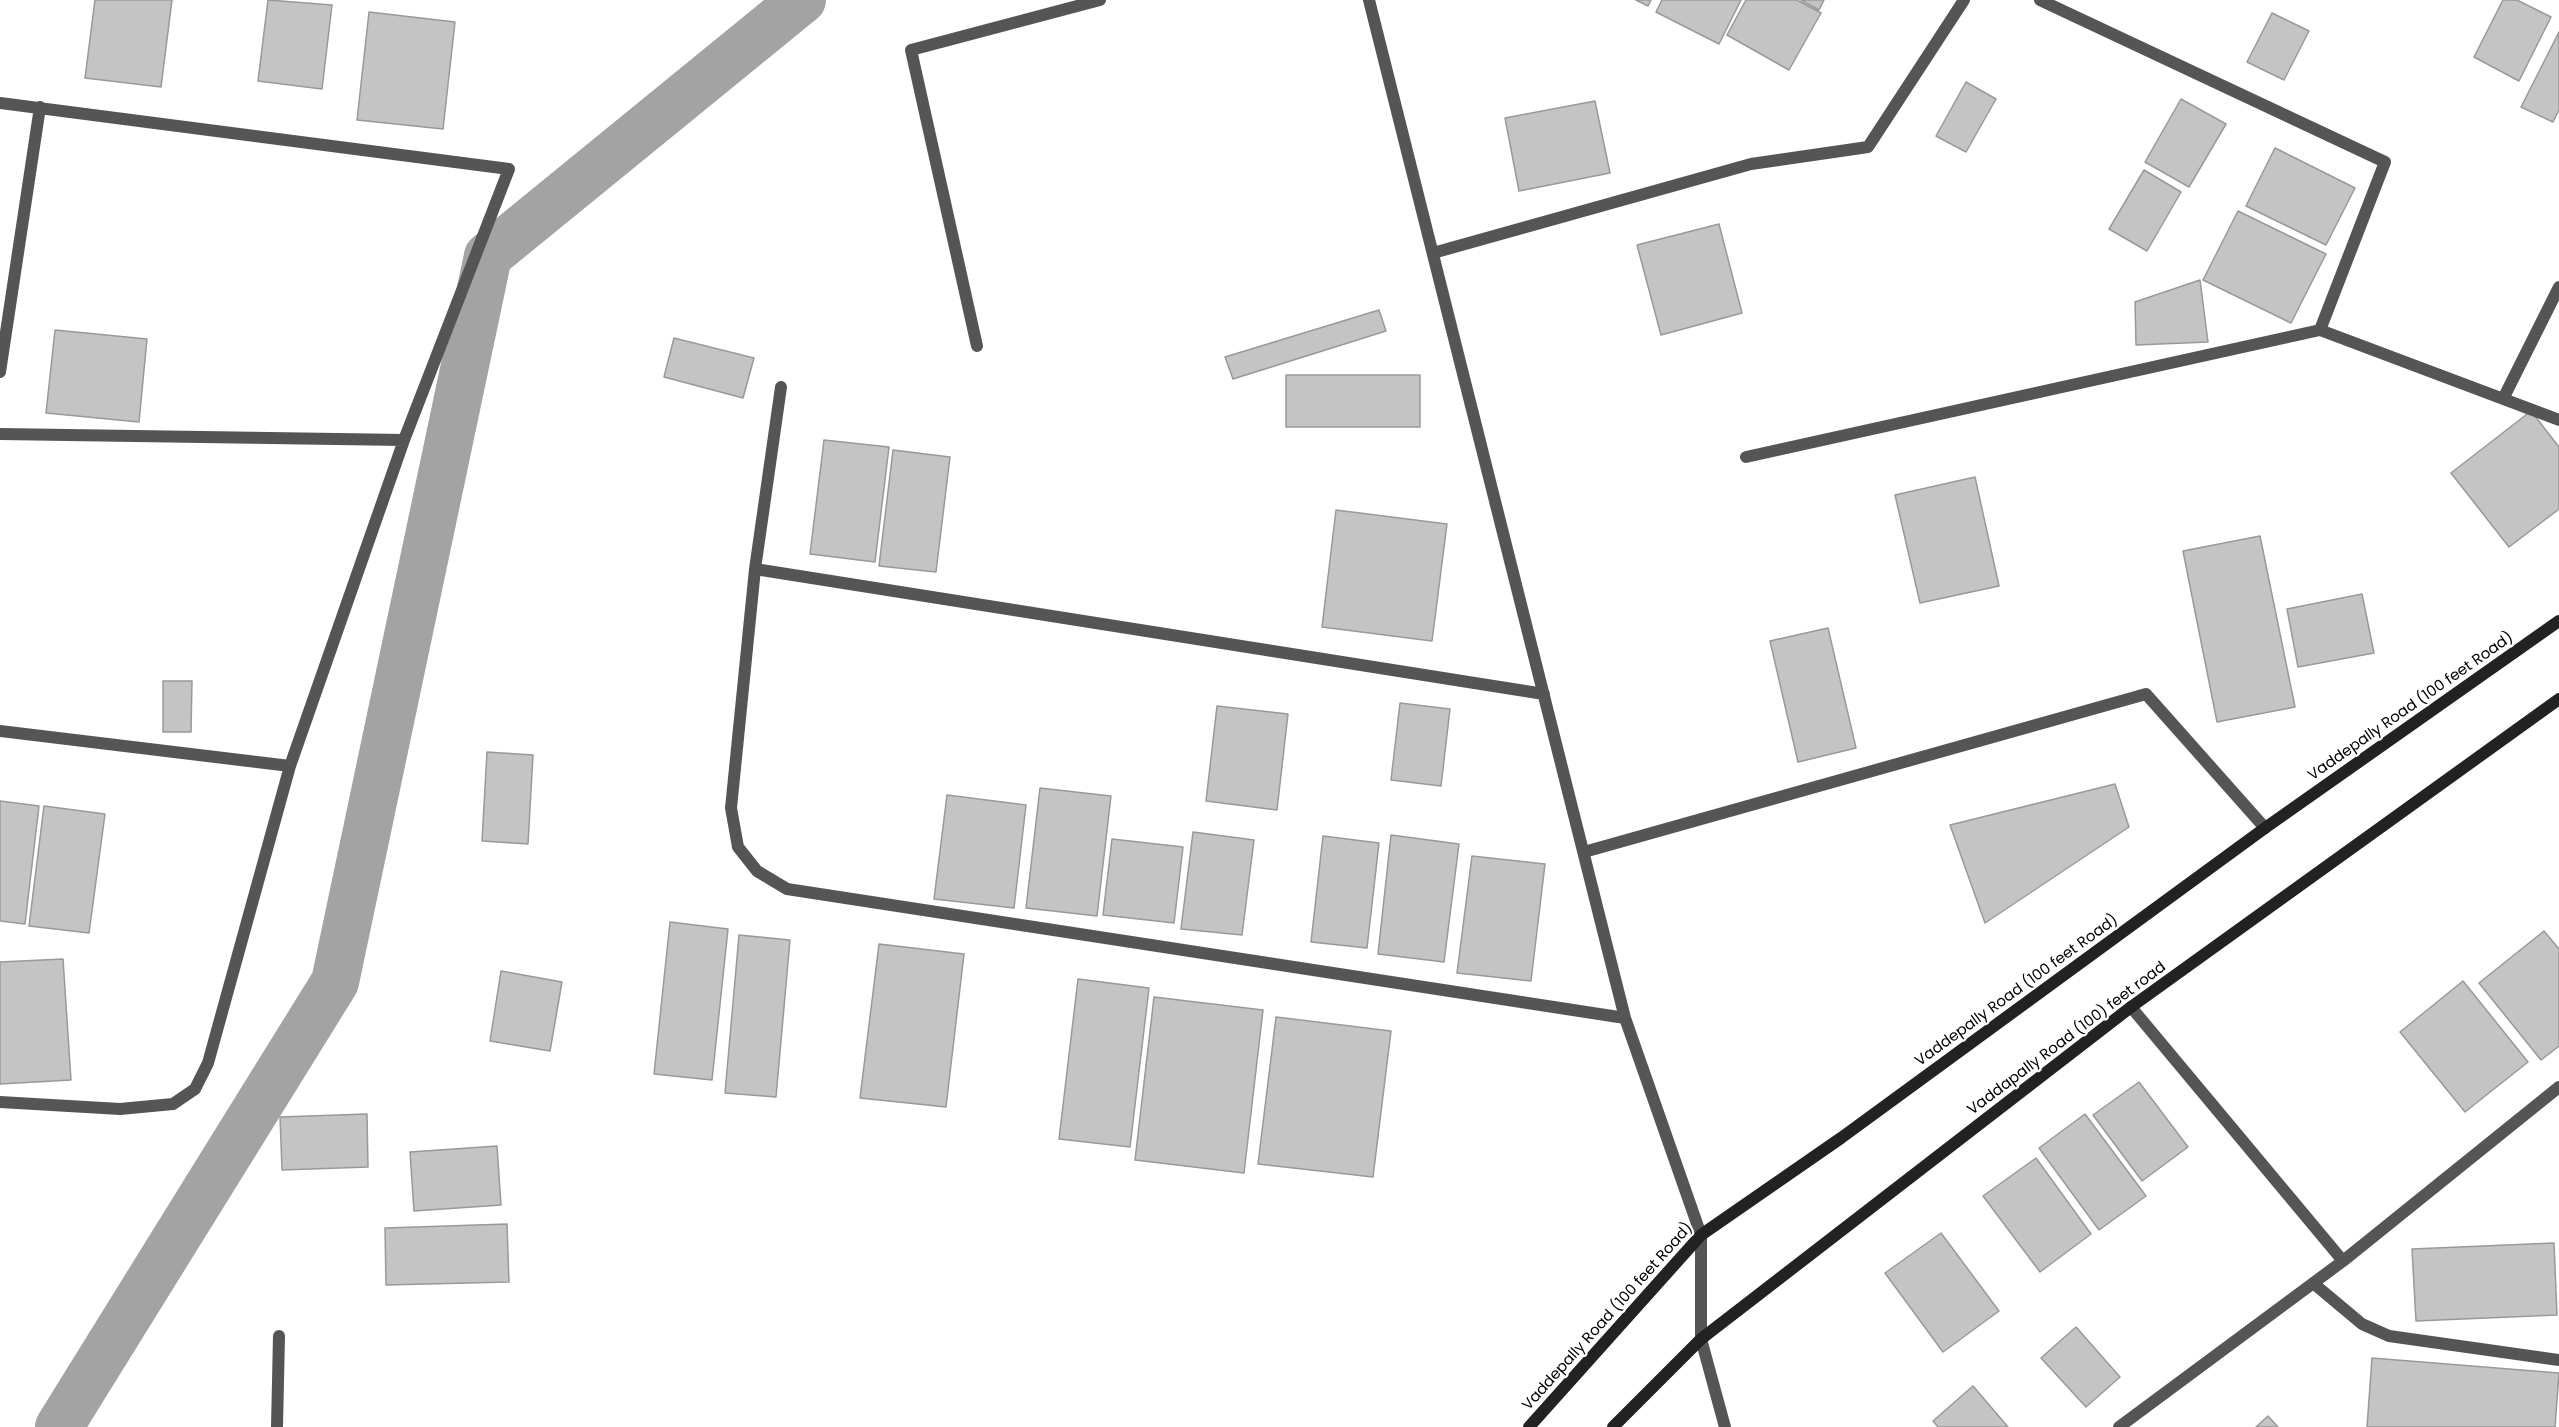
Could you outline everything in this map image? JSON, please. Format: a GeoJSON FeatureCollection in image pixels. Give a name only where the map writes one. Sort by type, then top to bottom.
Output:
{"type":"FeatureCollection","features":[{"type":"Feature","properties":{"kind":"main road","name":"Vaddepally Road (100 feet Road)"},"geometry":{"type":"LineString","coordinates":[[1529,1427],[1701,1235],[1851,1131],[2265,828],[2559,621]]}},
{"type":"Feature","properties":{"kind":"main road","name":"Vaddapally Road (100) feet road"},"geometry":{"type":"LineString","coordinates":[[1613,1427],[1701,1339],[2131,1007],[2559,699]]}},
{"type":"Feature","properties":{"kind":"street"},"geometry":{"type":"LineString","coordinates":[[976,346],[910,50],[1100,0]]}},
{"type":"Feature","properties":{"kind":"street"},"geometry":{"type":"LineString","coordinates":[[1369,0],[1625,1018],[1701,1235],[1701,1339],[1725,1427]]}},
{"type":"Feature","properties":{"kind":"street"},"geometry":{"type":"LineString","coordinates":[[1433,253],[1750,164],[1868,147],[1964,0]]}},
{"type":"Feature","properties":{"kind":"street"},"geometry":{"type":"LineString","coordinates":[[2040,0],[2385,162],[2320,330]]}},
{"type":"Feature","properties":{"kind":"street"},"geometry":{"type":"LineString","coordinates":[[0,103],[509,169],[404,440],[290,766],[208,1064],[195,1089],[173,1104],[120,1109],[0,1102]]}},
{"type":"Feature","properties":{"kind":"street"},"geometry":{"type":"LineString","coordinates":[[0,372],[40,108]]}},
{"type":"Feature","properties":{"kind":"street"},"geometry":{"type":"LineString","coordinates":[[2503,399],[2559,287]]}},
{"type":"Feature","properties":{"kind":"street"},"geometry":{"type":"LineString","coordinates":[[1746,457],[2320,330],[2559,420]]}},
{"type":"Feature","properties":{"kind":"street"},"geometry":{"type":"LineString","coordinates":[[782,387],[755,569],[731,808],[738,847],[757,871],[787,889],[1625,1018]]}},
{"type":"Feature","properties":{"kind":"street"},"geometry":{"type":"LineString","coordinates":[[0,434],[404,440]]}},
{"type":"Feature","properties":{"kind":"street"},"geometry":{"type":"LineString","coordinates":[[755,569],[1544,694]]}},
{"type":"Feature","properties":{"kind":"street"},"geometry":{"type":"LineString","coordinates":[[1584,852],[2146,694],[2265,828]]}},
{"type":"Feature","properties":{"kind":"street"},"geometry":{"type":"LineString","coordinates":[[0,731],[290,766]]}},
{"type":"Feature","properties":{"kind":"street"},"geometry":{"type":"LineString","coordinates":[[2131,1007],[2343,1261]]}},
{"type":"Feature","properties":{"kind":"street"},"geometry":{"type":"LineString","coordinates":[[2119,1427],[2343,1261],[2559,1087]]}},
{"type":"Feature","properties":{"kind":"street"},"geometry":{"type":"LineString","coordinates":[[2313,1283],[2362,1324],[2389,1336],[2559,1360]]}},
{"type":"Feature","properties":{"kind":"street"},"geometry":{"type":"LineString","coordinates":[[277,1427],[279,1336]]}},
{"type":"Feature","properties":{"kind":"building"},"geometry":{"type":"Polygon","coordinates":[[[95,0],[172,0],[161,87],[85,78],[95,0]]]}},
{"type":"Feature","properties":{"kind":"building"},"geometry":{"type":"Polygon","coordinates":[[[268,0],[332,5],[322,89],[258,81],[268,0]]]}},
{"type":"Feature","properties":{"kind":"building"},"geometry":{"type":"Polygon","coordinates":[[[1636,0],[1651,0],[1648,6],[1636,0]]]}},
{"type":"Feature","properties":{"kind":"building"},"geometry":{"type":"Polygon","coordinates":[[[1662,0],[1741,0],[1719,44],[1656,12],[1662,0]]]}},
{"type":"Feature","properties":{"kind":"building"},"geometry":{"type":"Polygon","coordinates":[[[1746,0],[1797,0],[1821,13],[1789,70],[1727,35],[1746,0]]]}},
{"type":"Feature","properties":{"kind":"building"},"geometry":{"type":"Polygon","coordinates":[[[1801,0],[1824,0],[1819,10],[1801,0]]]}},
{"type":"Feature","properties":{"kind":"building"},"geometry":{"type":"Polygon","coordinates":[[[2503,0],[2517,0],[2551,17],[2519,81],[2474,57],[2503,0]]]}},
{"type":"Feature","properties":{"kind":"building"},"geometry":{"type":"Polygon","coordinates":[[[369,12],[455,22],[443,129],[357,120],[369,12]]]}},
{"type":"Feature","properties":{"kind":"building"},"geometry":{"type":"Polygon","coordinates":[[[2272,13],[2309,31],[2284,80],[2247,62],[2272,13]]]}},
{"type":"Feature","properties":{"kind":"building"},"geometry":{"type":"Polygon","coordinates":[[[2559,32],[2559,110],[2553,122],[2521,107],[2559,32]]]}},
{"type":"Feature","properties":{"kind":"building"},"geometry":{"type":"Polygon","coordinates":[[[1966,82],[1996,99],[1966,152],[1936,136],[1966,82]]]}},
{"type":"Feature","properties":{"kind":"building"},"geometry":{"type":"Polygon","coordinates":[[[2181,99],[2226,124],[2189,187],[2145,162],[2181,99]]]}},
{"type":"Feature","properties":{"kind":"building"},"geometry":{"type":"Polygon","coordinates":[[[1595,101],[1610,173],[1519,191],[1505,118],[1595,101]]]}},
{"type":"Feature","properties":{"kind":"building"},"geometry":{"type":"Polygon","coordinates":[[[2275,148],[2355,188],[2326,245],[2246,206],[2275,148]]]}},
{"type":"Feature","properties":{"kind":"building"},"geometry":{"type":"Polygon","coordinates":[[[2144,170],[2181,192],[2147,251],[2109,229],[2144,170]]]}},
{"type":"Feature","properties":{"kind":"building"},"geometry":{"type":"Polygon","coordinates":[[[2238,211],[2326,254],[2291,323],[2203,280],[2238,211]]]}},
{"type":"Feature","properties":{"kind":"building"},"geometry":{"type":"Polygon","coordinates":[[[1719,224],[1742,313],[1661,335],[1637,245],[1719,224]]]}},
{"type":"Feature","properties":{"kind":"building"},"geometry":{"type":"Polygon","coordinates":[[[2200,280],[2208,342],[2136,345],[2135,302],[2200,280]]]}},
{"type":"Feature","properties":{"kind":"building"},"geometry":{"type":"Polygon","coordinates":[[[1379,310],[1386,331],[1233,379],[1225,357],[1379,310]]]}},
{"type":"Feature","properties":{"kind":"building"},"geometry":{"type":"Polygon","coordinates":[[[55,330],[147,339],[139,422],[46,413],[55,330]]]}},
{"type":"Feature","properties":{"kind":"building"},"geometry":{"type":"Polygon","coordinates":[[[674,338],[754,358],[743,398],[664,377],[674,338]]]}},
{"type":"Feature","properties":{"kind":"building"},"geometry":{"type":"Polygon","coordinates":[[[1286,375],[1420,375],[1420,427],[1286,427],[1286,375]]]}},
{"type":"Feature","properties":{"kind":"building"},"geometry":{"type":"Polygon","coordinates":[[[2531,411],[2559,447],[2559,509],[2509,547],[2451,473],[2531,411]]]}},
{"type":"Feature","properties":{"kind":"building"},"geometry":{"type":"Polygon","coordinates":[[[824,440],[889,447],[875,562],[810,554],[824,440]]]}},
{"type":"Feature","properties":{"kind":"building"},"geometry":{"type":"Polygon","coordinates":[[[893,450],[950,457],[936,572],[879,566],[893,450]]]}},
{"type":"Feature","properties":{"kind":"building"},"geometry":{"type":"Polygon","coordinates":[[[1975,477],[1999,586],[1920,603],[1895,495],[1975,477]]]}},
{"type":"Feature","properties":{"kind":"building"},"geometry":{"type":"Polygon","coordinates":[[[1336,510],[1447,524],[1432,641],[1322,627],[1336,510]]]}},
{"type":"Feature","properties":{"kind":"building"},"geometry":{"type":"Polygon","coordinates":[[[2260,536],[2295,707],[2217,722],[2183,551],[2260,536]]]}},
{"type":"Feature","properties":{"kind":"building"},"geometry":{"type":"Polygon","coordinates":[[[2362,594],[2374,653],[2298,667],[2287,609],[2362,594]]]}},
{"type":"Feature","properties":{"kind":"building"},"geometry":{"type":"Polygon","coordinates":[[[1828,628],[1856,748],[1798,762],[1770,641],[1828,628]]]}},
{"type":"Feature","properties":{"kind":"building"},"geometry":{"type":"Polygon","coordinates":[[[163,681],[192,681],[191,732],[163,732],[163,681]]]}},
{"type":"Feature","properties":{"kind":"building"},"geometry":{"type":"Polygon","coordinates":[[[1400,703],[1450,709],[1441,786],[1391,780],[1400,703]]]}},
{"type":"Feature","properties":{"kind":"building"},"geometry":{"type":"Polygon","coordinates":[[[1217,706],[1288,714],[1277,810],[1206,801],[1217,706]]]}},
{"type":"Feature","properties":{"kind":"building"},"geometry":{"type":"Polygon","coordinates":[[[487,752],[533,755],[528,844],[482,841],[487,752]]]}},
{"type":"Feature","properties":{"kind":"building"},"geometry":{"type":"Polygon","coordinates":[[[2115,784],[2129,827],[1985,923],[1950,825],[2115,784]]]}},
{"type":"Feature","properties":{"kind":"building"},"geometry":{"type":"Polygon","coordinates":[[[1040,788],[1111,796],[1097,916],[1026,908],[1040,788]]]}},
{"type":"Feature","properties":{"kind":"building"},"geometry":{"type":"Polygon","coordinates":[[[947,795],[1026,805],[1014,908],[934,899],[947,795]]]}},
{"type":"Feature","properties":{"kind":"building"},"geometry":{"type":"Polygon","coordinates":[[[0,801],[39,806],[25,924],[0,921],[0,801]]]}},
{"type":"Feature","properties":{"kind":"building"},"geometry":{"type":"Polygon","coordinates":[[[44,806],[105,814],[89,933],[29,926],[44,806]]]}},
{"type":"Feature","properties":{"kind":"building"},"geometry":{"type":"Polygon","coordinates":[[[1193,832],[1254,840],[1242,935],[1181,929],[1193,832]]]}},
{"type":"Feature","properties":{"kind":"building"},"geometry":{"type":"Polygon","coordinates":[[[1391,835],[1459,844],[1444,962],[1378,954],[1391,835]]]}},
{"type":"Feature","properties":{"kind":"building"},"geometry":{"type":"Polygon","coordinates":[[[1323,836],[1379,843],[1367,948],[1311,942],[1323,836]]]}},
{"type":"Feature","properties":{"kind":"building"},"geometry":{"type":"Polygon","coordinates":[[[1112,839],[1183,847],[1174,923],[1103,915],[1112,839]]]}},
{"type":"Feature","properties":{"kind":"building"},"geometry":{"type":"Polygon","coordinates":[[[1472,856],[1545,864],[1531,981],[1457,973],[1472,856]]]}},
{"type":"Feature","properties":{"kind":"building"},"geometry":{"type":"Polygon","coordinates":[[[670,922],[728,929],[712,1080],[654,1074],[670,922]]]}},
{"type":"Feature","properties":{"kind":"building"},"geometry":{"type":"Polygon","coordinates":[[[2544,931],[2559,949],[2559,1046],[2541,1060],[2479,983],[2544,931]]]}},
{"type":"Feature","properties":{"kind":"building"},"geometry":{"type":"Polygon","coordinates":[[[739,935],[790,940],[776,1097],[725,1093],[739,935]]]}},
{"type":"Feature","properties":{"kind":"building"},"geometry":{"type":"Polygon","coordinates":[[[879,944],[964,954],[946,1107],[860,1098],[879,944]]]}},
{"type":"Feature","properties":{"kind":"building"},"geometry":{"type":"Polygon","coordinates":[[[63,959],[71,1080],[0,1084],[0,962],[63,959]]]}},
{"type":"Feature","properties":{"kind":"building"},"geometry":{"type":"Polygon","coordinates":[[[501,971],[562,982],[550,1051],[490,1041],[501,971]]]}},
{"type":"Feature","properties":{"kind":"building"},"geometry":{"type":"Polygon","coordinates":[[[1078,979],[1149,988],[1130,1147],[1059,1139],[1078,979]]]}},
{"type":"Feature","properties":{"kind":"building"},"geometry":{"type":"Polygon","coordinates":[[[2463,981],[2528,1062],[2465,1112],[2400,1032],[2463,981]]]}},
{"type":"Feature","properties":{"kind":"building"},"geometry":{"type":"Polygon","coordinates":[[[1154,997],[1263,1010],[1244,1173],[1135,1160],[1154,997]]]}},
{"type":"Feature","properties":{"kind":"building"},"geometry":{"type":"Polygon","coordinates":[[[1276,1017],[1391,1031],[1373,1177],[1258,1164],[1276,1017]]]}},
{"type":"Feature","properties":{"kind":"building"},"geometry":{"type":"Polygon","coordinates":[[[2139,1082],[2188,1147],[2142,1181],[2093,1115],[2139,1082]]]}},
{"type":"Feature","properties":{"kind":"building"},"geometry":{"type":"Polygon","coordinates":[[[367,1114],[368,1167],[282,1170],[280,1117],[367,1114]]]}},
{"type":"Feature","properties":{"kind":"building"},"geometry":{"type":"Polygon","coordinates":[[[2085,1114],[2146,1196],[2099,1230],[2039,1148],[2085,1114]]]}},
{"type":"Feature","properties":{"kind":"building"},"geometry":{"type":"Polygon","coordinates":[[[497,1146],[501,1205],[414,1211],[410,1152],[497,1146]]]}},
{"type":"Feature","properties":{"kind":"building"},"geometry":{"type":"Polygon","coordinates":[[[2036,1158],[2091,1234],[2040,1272],[1983,1196],[2036,1158]]]}},
{"type":"Feature","properties":{"kind":"building"},"geometry":{"type":"Polygon","coordinates":[[[507,1224],[509,1282],[386,1285],[385,1228],[507,1224]]]}},
{"type":"Feature","properties":{"kind":"building"},"geometry":{"type":"Polygon","coordinates":[[[1941,1233],[1999,1311],[1943,1352],[1885,1273],[1941,1233]]]}},
{"type":"Feature","properties":{"kind":"building"},"geometry":{"type":"Polygon","coordinates":[[[2554,1243],[2557,1315],[2416,1321],[2412,1249],[2554,1243]]]}},
{"type":"Feature","properties":{"kind":"building"},"geometry":{"type":"Polygon","coordinates":[[[2076,1327],[2120,1377],[2086,1407],[2041,1358],[2076,1327]]]}},
{"type":"Feature","properties":{"kind":"building"},"geometry":{"type":"Polygon","coordinates":[[[2372,1358],[2559,1373],[2555,1427],[2367,1427],[2372,1358]]]}},
{"type":"Feature","properties":{"kind":"building"},"geometry":{"type":"Polygon","coordinates":[[[1973,1386],[2008,1427],[1938,1427],[1933,1421],[1973,1386]]]}},
{"type":"Feature","properties":{"kind":"building"},"geometry":{"type":"Polygon","coordinates":[[[2268,1416],[2278,1427],[2256,1427],[2268,1416]]]}},
{"type":"Feature","properties":{"kind":"waterway"},"geometry":{"type":"LineString","coordinates":[[59,1427],[335,982],[488,256],[802,0]]}}]}
